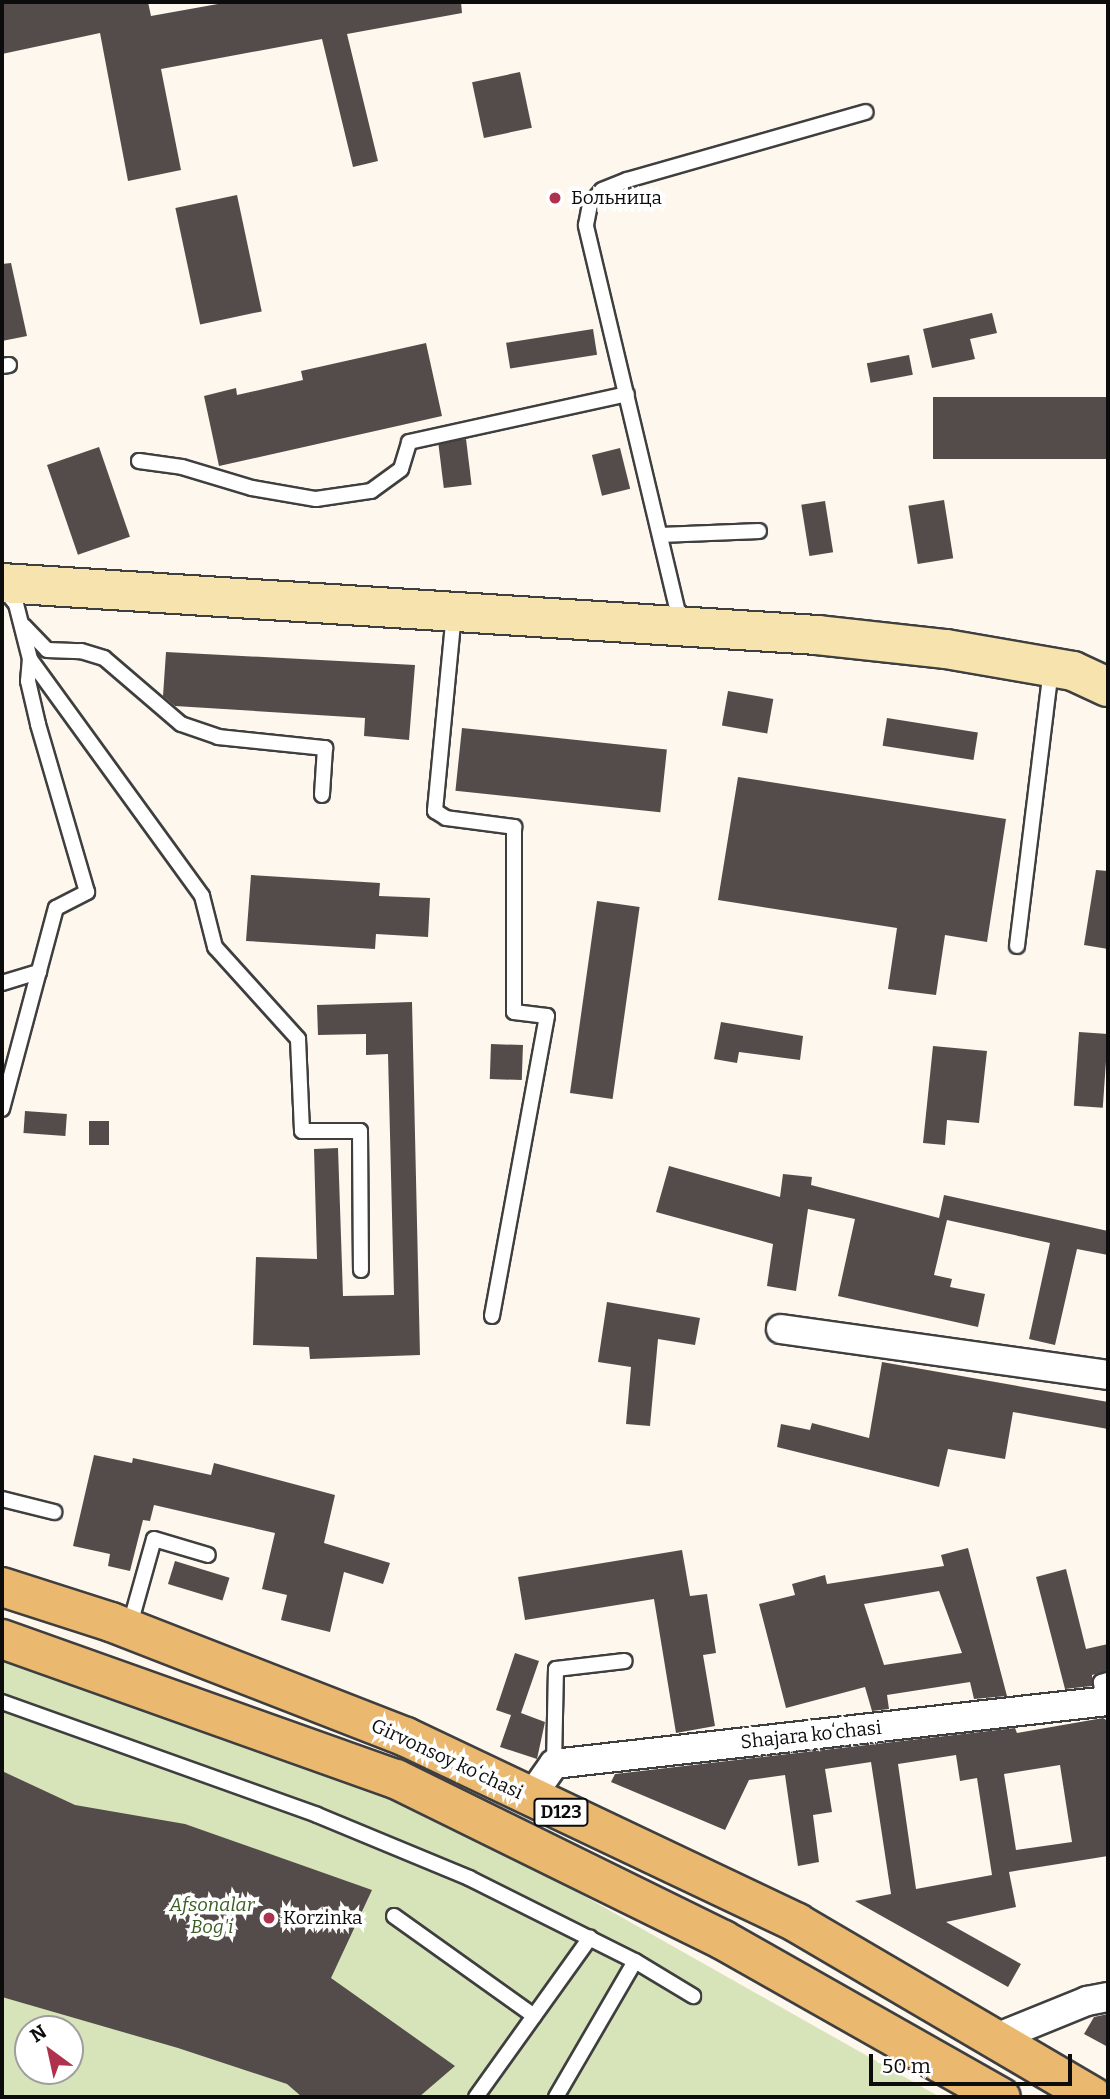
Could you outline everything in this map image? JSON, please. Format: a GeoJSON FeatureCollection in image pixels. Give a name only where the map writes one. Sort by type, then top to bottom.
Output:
{"type":"FeatureCollection","features":[{"type":"Feature","properties":{"kind":"main road","name":"Girvonsoy koʻchasi"},"geometry":{"type":"LineString","coordinates":[[2,1587],[129,1629],[406,1737],[797,1923],[991,2040],[1093,2097]]}},
{"type":"Feature","properties":{"kind":"main road","name":"Girvonsoy koʻchasi"},"geometry":{"type":"LineString","coordinates":[[2,1639],[396,1779],[723,1940],[984,2093]]}},
{"type":"Feature","properties":{"kind":"street"},"geometry":{"type":"LineString","coordinates":[[2,585],[681,626],[920,646],[1073,671],[1108,687]]}},
{"type":"Feature","properties":{"kind":"street"},"geometry":{"type":"LineString","coordinates":[[781,1329],[1108,1375]]}},
{"type":"Feature","properties":{"kind":"street","name":"Shajara koʻchasi"},"geometry":{"type":"LineString","coordinates":[[554,1764],[1107,1694]]}},
{"type":"Feature","properties":{"kind":"street"},"geometry":{"type":"LineString","coordinates":[[530,1798],[554,1764]]}},
{"type":"Feature","properties":{"kind":"street"},"geometry":{"type":"LineString","coordinates":[[991,2040],[1087,2001],[1108,1997]]}},
{"type":"Feature","properties":{"kind":"lane"},"geometry":{"type":"LineString","coordinates":[[681,626],[586,225],[590,204],[602,191],[866,112]]}},
{"type":"Feature","properties":{"kind":"lane"},"geometry":{"type":"LineString","coordinates":[[139,461],[182,467],[252,488],[316,499],[371,491],[401,469],[409,442],[627,394]]}},
{"type":"Feature","properties":{"kind":"lane"},"geometry":{"type":"LineString","coordinates":[[661,535],[759,531]]}},
{"type":"Feature","properties":{"kind":"lane"},"geometry":{"type":"LineString","coordinates":[[2,585],[16,604],[23,625],[30,659],[28,681],[38,724],[87,892],[56,908],[2,1109]]}},
{"type":"Feature","properties":{"kind":"lane"},"geometry":{"type":"LineString","coordinates":[[454,611],[435,811],[446,818],[514,827],[514,1012],[547,1016],[492,1316]]}},
{"type":"Feature","properties":{"kind":"lane"},"geometry":{"type":"LineString","coordinates":[[23,625],[47,650],[81,651],[104,658],[181,724],[218,737],[326,748],[322,795]]}},
{"type":"Feature","properties":{"kind":"lane"},"geometry":{"type":"LineString","coordinates":[[30,659],[202,896],[215,947],[298,1039],[302,1131],[360,1131],[361,1270]]}},
{"type":"Feature","properties":{"kind":"lane"},"geometry":{"type":"LineString","coordinates":[[1017,946],[1051,667]]}},
{"type":"Feature","properties":{"kind":"lane"},"geometry":{"type":"LineString","coordinates":[[2,983],[39,972]]}},
{"type":"Feature","properties":{"kind":"lane"},"geometry":{"type":"LineString","coordinates":[[2,1499],[54,1512]]}},
{"type":"Feature","properties":{"kind":"lane"},"geometry":{"type":"LineString","coordinates":[[129,1629],[154,1539],[208,1555]]}},
{"type":"Feature","properties":{"kind":"lane"},"geometry":{"type":"LineString","coordinates":[[554,1764],[556,1669],[625,1661]]}},
{"type":"Feature","properties":{"kind":"lane"},"geometry":{"type":"LineString","coordinates":[[2,1702],[317,1815],[469,1878],[635,1961],[693,1996]]}},
{"type":"Feature","properties":{"kind":"lane"},"geometry":{"type":"LineString","coordinates":[[394,1916],[534,2016]]}},
{"type":"Feature","properties":{"kind":"lane"},"geometry":{"type":"LineString","coordinates":[[475,2097],[590,1938]]}},
{"type":"Feature","properties":{"kind":"lane"},"geometry":{"type":"LineString","coordinates":[[556,2097],[635,1961]]}},
{"type":"Feature","properties":{"kind":"green space","name":"Afsonalar Bog'i"},"geometry":{"type":"Polygon","coordinates":[[[2,1660],[375,1778],[940,2097],[2,2097],[2,1660]]]}},
{"type":"Feature","properties":{"kind":"building"},"geometry":{"type":"Polygon","coordinates":[[[2,2],[148,2],[151,16],[229,2],[461,2],[462,13],[347,34],[378,161],[353,167],[322,39],[161,69],[181,170],[128,181],[100,33],[2,54],[2,2]]]}},
{"type":"Feature","properties":{"kind":"building"},"geometry":{"type":"Polygon","coordinates":[[[520,72],[532,128],[484,138],[472,82],[520,72]]]}},
{"type":"Feature","properties":{"kind":"building"},"geometry":{"type":"Polygon","coordinates":[[[237,195],[262,311],[200,324],[175,208],[237,195]]]}},
{"type":"Feature","properties":{"kind":"building"},"geometry":{"type":"Polygon","coordinates":[[[11,263],[27,336],[2,341],[2,264],[11,263]]]}},
{"type":"Feature","properties":{"kind":"building"},"geometry":{"type":"Polygon","coordinates":[[[992,313],[997,333],[970,339],[975,359],[932,368],[923,329],[992,313]]]}},
{"type":"Feature","properties":{"kind":"building"},"geometry":{"type":"Polygon","coordinates":[[[593,329],[597,355],[510,368],[506,343],[593,329]]]}},
{"type":"Feature","properties":{"kind":"building"},"geometry":{"type":"Polygon","coordinates":[[[426,343],[442,416],[219,466],[204,396],[236,388],[237,395],[303,380],[301,371],[426,343]]]}},
{"type":"Feature","properties":{"kind":"building"},"geometry":{"type":"Polygon","coordinates":[[[909,355],[913,375],[871,383],[867,363],[909,355]]]}},
{"type":"Feature","properties":{"kind":"building"},"geometry":{"type":"Polygon","coordinates":[[[933,397],[1108,397],[1108,459],[933,459],[933,397]]]}},
{"type":"Feature","properties":{"kind":"building"},"geometry":{"type":"Polygon","coordinates":[[[466,439],[472,485],[444,488],[438,442],[466,439]]]}},
{"type":"Feature","properties":{"kind":"building"},"geometry":{"type":"Polygon","coordinates":[[[99,447],[130,537],[78,555],[47,465],[99,447]]]}},
{"type":"Feature","properties":{"kind":"building"},"geometry":{"type":"Polygon","coordinates":[[[620,448],[630,489],[602,496],[592,455],[620,448]]]}},
{"type":"Feature","properties":{"kind":"building"},"geometry":{"type":"Polygon","coordinates":[[[944,500],[953,558],[918,564],[908,506],[944,500]]]}},
{"type":"Feature","properties":{"kind":"building"},"geometry":{"type":"Polygon","coordinates":[[[825,501],[833,552],[809,556],[801,505],[825,501]]]}},
{"type":"Feature","properties":{"kind":"building"},"geometry":{"type":"Polygon","coordinates":[[[166,652],[415,665],[409,740],[364,736],[365,718],[175,706],[163,696],[166,652]]]}},
{"type":"Feature","properties":{"kind":"building"},"geometry":{"type":"Polygon","coordinates":[[[728,691],[773,699],[767,733],[722,725],[728,691]]]}},
{"type":"Feature","properties":{"kind":"building"},"geometry":{"type":"Polygon","coordinates":[[[887,718],[978,732],[973,760],[883,746],[887,718]]]}},
{"type":"Feature","properties":{"kind":"building"},"geometry":{"type":"Polygon","coordinates":[[[462,728],[667,750],[660,812],[455,791],[462,728]]]}},
{"type":"Feature","properties":{"kind":"building"},"geometry":{"type":"Polygon","coordinates":[[[738,777],[1006,819],[987,942],[945,935],[936,995],[888,989],[897,928],[718,900],[738,777]]]}},
{"type":"Feature","properties":{"kind":"building"},"geometry":{"type":"Polygon","coordinates":[[[1096,870],[1108,871],[1108,949],[1084,945],[1096,870]]]}},
{"type":"Feature","properties":{"kind":"building"},"geometry":{"type":"Polygon","coordinates":[[[251,875],[380,883],[379,896],[430,898],[428,937],[376,934],[375,949],[246,941],[251,875]]]}},
{"type":"Feature","properties":{"kind":"building"},"geometry":{"type":"Polygon","coordinates":[[[597,901],[640,907],[613,1099],[570,1093],[597,901]]]}},
{"type":"Feature","properties":{"kind":"building"},"geometry":{"type":"Polygon","coordinates":[[[412,1002],[420,1355],[310,1359],[309,1347],[253,1345],[256,1257],[317,1259],[314,1149],[338,1148],[343,1296],[394,1295],[388,1054],[366,1055],[366,1034],[318,1035],[317,1005],[412,1002]]]}},
{"type":"Feature","properties":{"kind":"building"},"geometry":{"type":"Polygon","coordinates":[[[721,1022],[803,1036],[800,1060],[739,1052],[737,1063],[714,1059],[721,1022]]]}},
{"type":"Feature","properties":{"kind":"building"},"geometry":{"type":"Polygon","coordinates":[[[1079,1032],[1108,1034],[1103,1108],[1074,1106],[1079,1032]]]}},
{"type":"Feature","properties":{"kind":"building"},"geometry":{"type":"Polygon","coordinates":[[[491,1044],[523,1045],[522,1080],[490,1079],[491,1044]]]}},
{"type":"Feature","properties":{"kind":"building"},"geometry":{"type":"Polygon","coordinates":[[[933,1046],[987,1051],[979,1123],[947,1120],[945,1145],[923,1143],[933,1046]]]}},
{"type":"Feature","properties":{"kind":"building"},"geometry":{"type":"Polygon","coordinates":[[[25,1111],[67,1114],[65,1136],[23,1133],[25,1111]]]}},
{"type":"Feature","properties":{"kind":"building"},"geometry":{"type":"Polygon","coordinates":[[[89,1121],[109,1121],[109,1145],[89,1145],[89,1121]]]}},
{"type":"Feature","properties":{"kind":"building"},"geometry":{"type":"Polygon","coordinates":[[[669,1166],[780,1197],[783,1174],[812,1177],[811,1185],[939,1218],[944,1195],[1108,1231],[1108,1255],[1077,1249],[1055,1345],[1029,1339],[1050,1243],[947,1220],[934,1275],[952,1279],[950,1287],[985,1294],[978,1327],[838,1296],[855,1219],[808,1209],[796,1291],[767,1286],[773,1244],[656,1212],[669,1166]]]}},
{"type":"Feature","properties":{"kind":"building"},"geometry":{"type":"Polygon","coordinates":[[[607,1302],[700,1318],[695,1345],[658,1339],[650,1426],[626,1424],[631,1367],[598,1362],[607,1302]]]}},
{"type":"Feature","properties":{"kind":"building"},"geometry":{"type":"Polygon","coordinates":[[[882,1362],[1108,1402],[1108,1429],[1013,1412],[1005,1459],[948,1449],[939,1487],[777,1447],[781,1424],[810,1430],[812,1423],[869,1438],[882,1362]]]}},
{"type":"Feature","properties":{"kind":"building"},"geometry":{"type":"Polygon","coordinates":[[[94,1455],[132,1463],[133,1458],[211,1475],[214,1463],[335,1495],[324,1543],[390,1563],[383,1584],[344,1572],[330,1632],[281,1620],[287,1595],[262,1589],[275,1533],[154,1505],[150,1521],[143,1520],[130,1571],[108,1566],[110,1554],[73,1546],[94,1455]]]}},
{"type":"Feature","properties":{"kind":"building"},"geometry":{"type":"Polygon","coordinates":[[[968,1548],[1007,1696],[974,1699],[970,1682],[887,1695],[889,1709],[872,1711],[865,1687],[786,1708],[759,1604],[795,1595],[792,1584],[825,1575],[827,1584],[944,1566],[941,1555],[968,1548]],[[939,1591],[864,1604],[884,1665],[962,1653],[939,1591]]]}},
{"type":"Feature","properties":{"kind":"building"},"geometry":{"type":"Polygon","coordinates":[[[682,1550],[690,1596],[707,1594],[716,1653],[703,1655],[715,1726],[676,1733],[654,1599],[525,1620],[518,1577],[682,1550]]]}},
{"type":"Feature","properties":{"kind":"building"},"geometry":{"type":"Polygon","coordinates":[[[175,1561],[230,1578],[222,1601],[168,1584],[175,1561]]]}},
{"type":"Feature","properties":{"kind":"building"},"geometry":{"type":"Polygon","coordinates":[[[1066,1569],[1086,1649],[1108,1644],[1108,1671],[1092,1675],[1092,1686],[1065,1689],[1036,1577],[1066,1569]]]}},
{"type":"Feature","properties":{"kind":"building"},"geometry":{"type":"Polygon","coordinates":[[[515,1653],[539,1661],[521,1713],[545,1722],[537,1759],[500,1747],[511,1715],[496,1710],[515,1653]]]}},
{"type":"Feature","properties":{"kind":"building"},"geometry":{"type":"Polygon","coordinates":[[[1103,1718],[1108,1721],[1108,1856],[1009,1872],[1016,1907],[946,1922],[1021,1964],[1008,1987],[855,1901],[891,1894],[871,1762],[825,1769],[832,1812],[813,1815],[819,1862],[798,1866],[785,1775],[749,1780],[725,1830],[611,1782],[615,1774],[1015,1728],[1017,1733],[1103,1718]],[[956,1755],[898,1764],[916,1889],[992,1875],[977,1778],[960,1781],[956,1755]],[[1060,1765],[1004,1774],[1016,1850],[1072,1842],[1060,1765]]]}},
{"type":"Feature","properties":{"kind":"building"},"geometry":{"type":"Polygon","coordinates":[[[2,1771],[75,1805],[185,1824],[372,1890],[331,1978],[455,2066],[419,2097],[302,2097],[287,2084],[84,2021],[84,2015],[64,2015],[2,1997],[2,1771]]]}},
{"type":"Feature","properties":{"kind":"building"},"geometry":{"type":"Polygon","coordinates":[[[1108,2014],[1108,2047],[1084,2034],[1094,2017],[1108,2014]]]}},
{"type":"Feature","properties":{"kind":"place","name":"Больница"},"geometry":{"type":"Point","coordinates":[555,198]}},
{"type":"Feature","properties":{"kind":"place","name":"Korzinka"},"geometry":{"type":"Point","coordinates":[269,1918]}}]}
